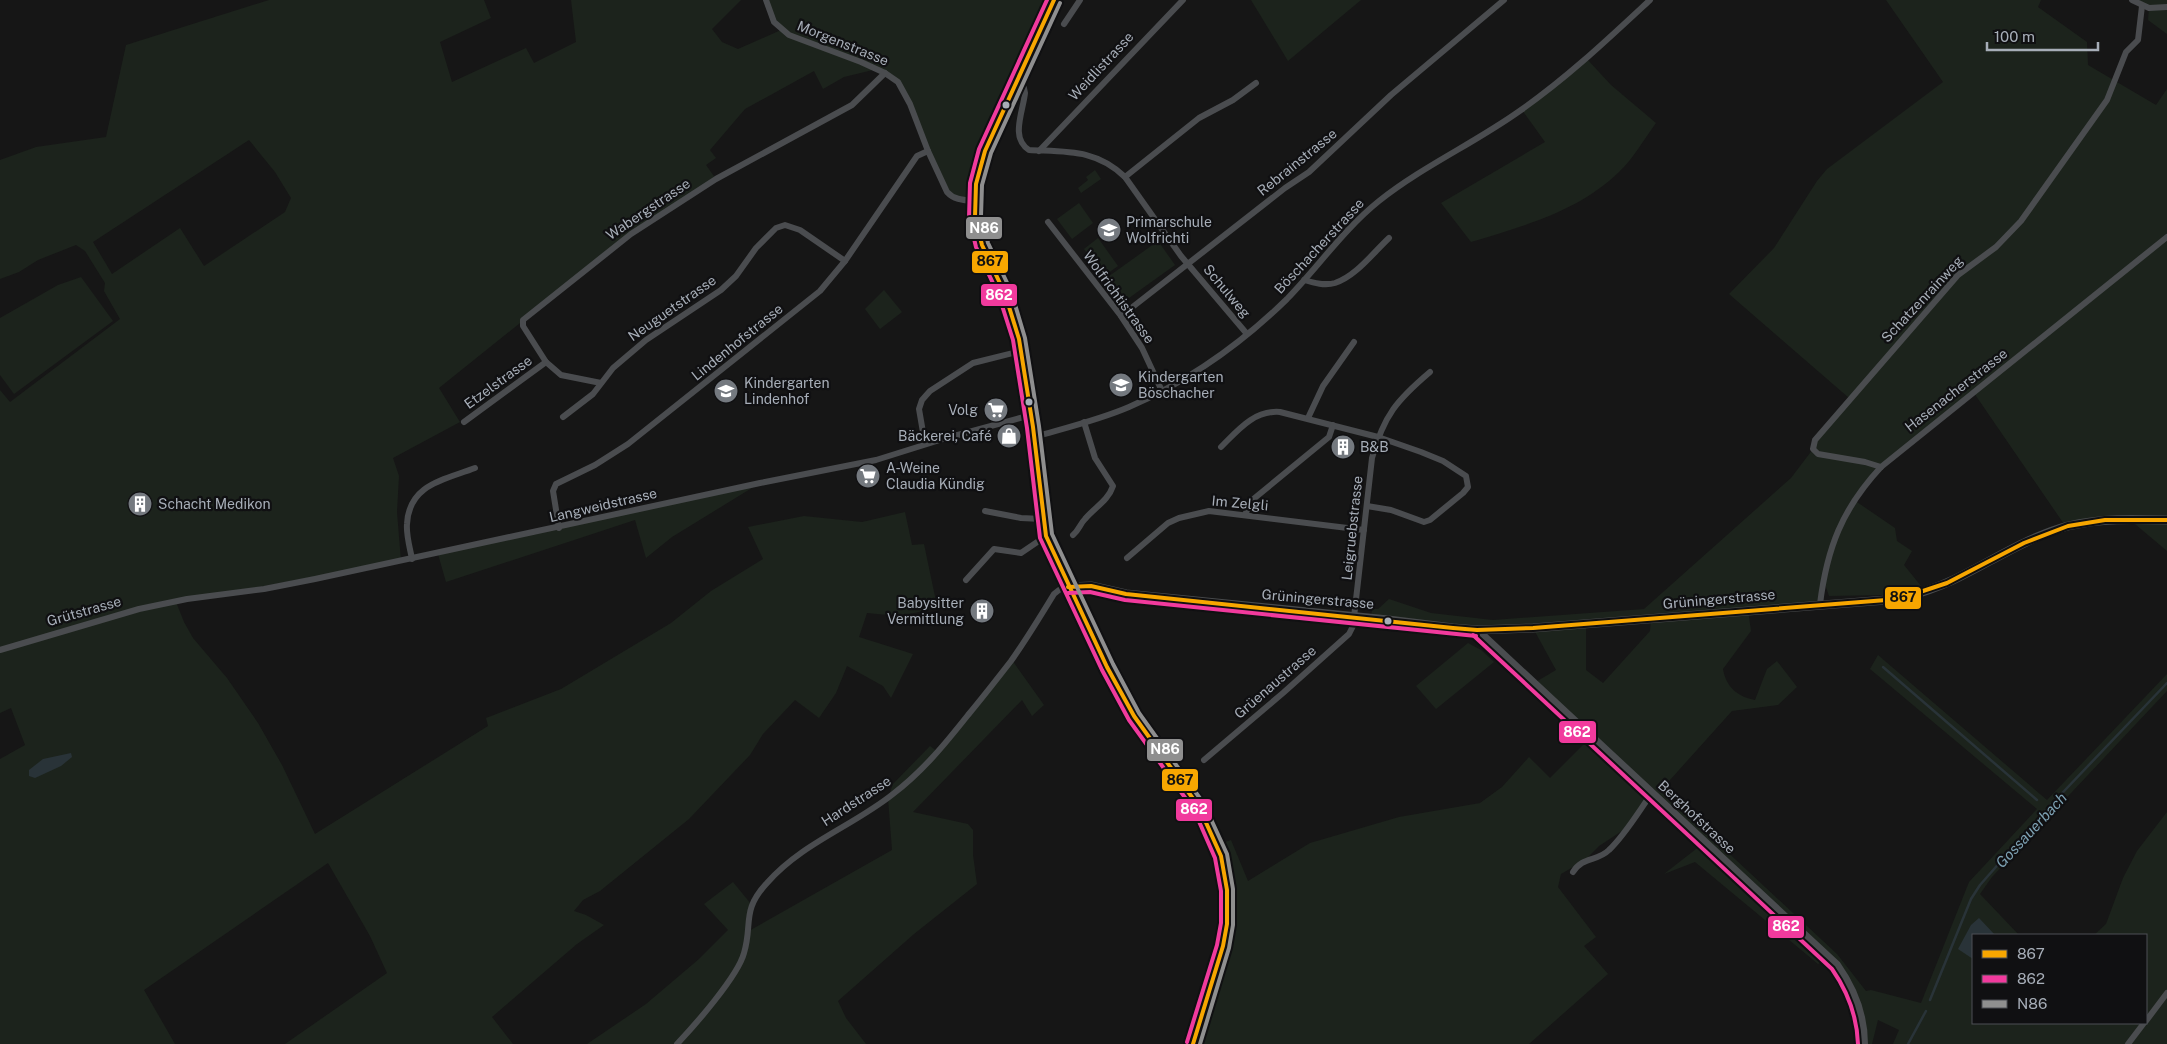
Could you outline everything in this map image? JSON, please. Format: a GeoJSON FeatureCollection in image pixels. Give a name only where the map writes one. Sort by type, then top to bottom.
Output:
{"type":"FeatureCollection","features":[{"type":"Feature","properties":{"kind":"main road"},"geometry":{"type":"LineString","coordinates":[[1054,0],[985,151],[976,184],[975,200],[979,237],[1008,302],[1021,351],[1034,438],[1042,519],[1046,536],[1068,587],[1121,694],[1134,716],[1180,778],[1198,807],[1220,856],[1227,890],[1227,924],[1193,1044]]}},
{"type":"Feature","properties":{"kind":"main road","name":"Grüningerstrasse"},"geometry":{"type":"LineString","coordinates":[[1068,587],[1091,586],[1126,594],[1477,630],[1534,628],[1899,599],[1926,592],[2032,540],[2066,527],[2096,520],[2167,520]]}},
{"type":"Feature","properties":{"kind":"street","name":"Morgenstrasse"},"geometry":{"type":"LineString","coordinates":[[766,0],[774,22],[789,35],[885,73],[898,82],[910,104],[928,151],[951,197],[975,200]]}},
{"type":"Feature","properties":{"kind":"street"},"geometry":{"type":"LineString","coordinates":[[1064,24],[1080,0]]}},
{"type":"Feature","properties":{"kind":"street","name":"Weidlistrasse"},"geometry":{"type":"LineString","coordinates":[[1039,150],[1173,8],[1183,0]]}},
{"type":"Feature","properties":{"kind":"street","name":"Rebrainstrasse"},"geometry":{"type":"LineString","coordinates":[[1121,316],[1310,172],[1391,95],[1504,0]]}},
{"type":"Feature","properties":{"kind":"street","name":"Böschacherstrasse"},"geometry":{"type":"LineString","coordinates":[[1034,438],[1127,408],[1162,391],[1247,334],[1272,313],[1304,280],[1331,247],[1377,202],[1412,176],[1480,138],[1522,110],[1587,60],[1650,0]]}},
{"type":"Feature","properties":{"kind":"street"},"geometry":{"type":"LineString","coordinates":[[2132,0],[2142,6],[2155,9],[2167,6]]}},
{"type":"Feature","properties":{"kind":"street","name":"Schatzenrainweg"},"geometry":{"type":"LineString","coordinates":[[1881,467],[1865,462],[1818,454],[1813,449],[1815,440],[1958,275],[1996,247],[2026,213],[2107,100],[2126,52],[2138,40],[2142,6]]}},
{"type":"Feature","properties":{"kind":"street","name":"Wabergstrasse"},"geometry":{"type":"LineString","coordinates":[[601,383],[561,375],[546,362],[523,326],[523,320],[631,234],[716,179],[852,105],[885,73]]}},
{"type":"Feature","properties":{"kind":"street"},"geometry":{"type":"LineString","coordinates":[[1016,82],[1024,88],[1026,94],[1018,131],[1020,139],[1023,146],[1029,150],[1039,150]]}},
{"type":"Feature","properties":{"kind":"street"},"geometry":{"type":"LineString","coordinates":[[1126,177],[1199,118],[1233,100],[1256,84]]}},
{"type":"Feature","properties":{"kind":"street","name":"Schulweg"},"geometry":{"type":"LineString","coordinates":[[1039,150],[1078,152],[1093,156],[1113,166],[1126,177],[1188,264],[1247,334]]}},
{"type":"Feature","properties":{"kind":"street","name":"Lindenhofstrasse"},"geometry":{"type":"LineString","coordinates":[[559,528],[553,491],[556,484],[595,465],[628,444],[820,291],[845,261],[917,156],[928,151]]}},
{"type":"Feature","properties":{"kind":"street","name":"Wolfrichtistrasse"},"geometry":{"type":"LineString","coordinates":[[1048,222],[1121,316],[1142,348],[1162,391]]}},
{"type":"Feature","properties":{"kind":"street","name":"Neuguetstrasse"},"geometry":{"type":"LineString","coordinates":[[563,417],[593,394],[613,368],[646,340],[721,290],[736,276],[756,248],[776,228],[785,225],[800,230],[845,261]]}},
{"type":"Feature","properties":{"kind":"street","name":"Hasenacherstrasse"},"geometry":{"type":"LineString","coordinates":[[1820,604],[1830,550],[1839,526],[1854,500],[1881,467],[2167,237]]}},
{"type":"Feature","properties":{"kind":"street"},"geometry":{"type":"LineString","coordinates":[[1304,280],[1318,284],[1334,283],[1351,274],[1389,238]]}},
{"type":"Feature","properties":{"kind":"street"},"geometry":{"type":"LineString","coordinates":[[1308,418],[1323,386],[1354,342]]}},
{"type":"Feature","properties":{"kind":"street"},"geometry":{"type":"LineString","coordinates":[[925,444],[920,409],[922,400],[930,391],[973,363],[1021,351]]}},
{"type":"Feature","properties":{"kind":"street","name":"Etzelstrasse"},"geometry":{"type":"LineString","coordinates":[[464,422],[546,362]]}},
{"type":"Feature","properties":{"kind":"street","name":"Leigruebstrasse"},"geometry":{"type":"LineString","coordinates":[[1354,617],[1372,458],[1378,437],[1394,407],[1405,394],[1430,372]]}},
{"type":"Feature","properties":{"kind":"street"},"geometry":{"type":"LineString","coordinates":[[1221,447],[1249,420],[1270,411],[1308,418],[1378,437],[1443,460],[1466,476],[1468,487],[1430,520],[1424,522],[1391,510],[1367,506]]}},
{"type":"Feature","properties":{"kind":"street","name":"Langweidstrasse"},"geometry":{"type":"LineString","coordinates":[[176,602],[264,589],[412,559],[760,483],[876,460],[925,444],[1031,415]]}},
{"type":"Feature","properties":{"kind":"street"},"geometry":{"type":"LineString","coordinates":[[1074,535],[1085,519],[1102,504],[1113,486],[1095,458],[1084,422]]}},
{"type":"Feature","properties":{"kind":"street"},"geometry":{"type":"LineString","coordinates":[[1245,515],[1251,500],[1329,438],[1333,425]]}},
{"type":"Feature","properties":{"kind":"street"},"geometry":{"type":"LineString","coordinates":[[412,559],[407,525],[412,499],[427,486],[475,468]]}},
{"type":"Feature","properties":{"kind":"street"},"geometry":{"type":"LineString","coordinates":[[985,511],[1021,518],[1042,519]]}},
{"type":"Feature","properties":{"kind":"street","name":"Im Zelgli"},"geometry":{"type":"LineString","coordinates":[[1127,558],[1168,523],[1178,518],[1209,511],[1364,530]]}},
{"type":"Feature","properties":{"kind":"street"},"geometry":{"type":"LineString","coordinates":[[966,580],[994,549],[1021,553],[1046,536]]}},
{"type":"Feature","properties":{"kind":"street","name":"Hardstrasse"},"geometry":{"type":"LineString","coordinates":[[677,1044],[696,1024],[736,970],[744,953],[752,904],[767,882],[816,841],[863,815],[892,795],[923,768],[1012,660],[1054,594],[1068,587]]}},
{"type":"Feature","properties":{"kind":"street","name":"Grütstrasse"},"geometry":{"type":"LineString","coordinates":[[0,650],[139,610],[176,602]]}},
{"type":"Feature","properties":{"kind":"street","name":"Grüenaustrasse"},"geometry":{"type":"LineString","coordinates":[[1204,760],[1344,638],[1353,626],[1354,617]]}},
{"type":"Feature","properties":{"kind":"street","name":"Berghofstrasse"},"geometry":{"type":"LineString","coordinates":[[1477,630],[1837,965],[1858,1004],[1864,1029],[1864,1044]]}},
{"type":"Feature","properties":{"kind":"street"},"geometry":{"type":"LineString","coordinates":[[1573,872],[1585,860],[1597,858],[1610,849],[1652,793]]}},
{"type":"Feature","properties":{"kind":"street"},"geometry":{"type":"LineString","coordinates":[[2147,1019],[2167,993]]}},
{"type":"Feature","properties":{"kind":"street"},"geometry":{"type":"LineString","coordinates":[[2128,1044],[2143,1024]]}},
{"type":"Feature","properties":{"kind":"shaded area"},"geometry":{"type":"Polygon","coordinates":[[[269,0],[484,0],[491,18],[440,42],[452,82],[526,48],[534,63],[576,42],[571,0],[741,0],[712,29],[722,42],[738,49],[781,30],[766,0],[1062,0],[1022,86],[1016,82],[985,151],[975,201],[951,197],[898,82],[877,69],[844,77],[823,89],[814,71],[745,109],[710,150],[716,158],[706,165],[716,179],[631,234],[439,388],[460,422],[393,458],[399,476],[397,512],[401,561],[176,602],[193,638],[227,678],[258,723],[282,765],[315,834],[488,726],[486,718],[561,689],[671,623],[711,591],[763,559],[748,527],[804,516],[862,522],[905,512],[912,545],[924,544],[937,606],[902,615],[867,613],[859,637],[913,654],[891,698],[883,686],[847,666],[836,693],[819,718],[795,700],[763,734],[750,755],[689,819],[600,891],[583,900],[574,911],[604,925],[577,944],[492,1017],[513,1044],[285,1044],[387,973],[370,936],[328,863],[144,990],[175,1044],[0,1044],[0,759],[25,745],[11,708],[0,713],[0,390],[10,402],[120,319],[104,291],[105,283],[85,251],[76,245],[38,260],[19,272],[0,279],[0,160],[36,147],[106,137],[126,45],[269,0]],[[249,140],[93,242],[112,274],[180,228],[204,266],[285,212],[291,198],[275,172],[249,140]]]}},
{"type":"Feature","properties":{"kind":"shaded area"},"geometry":{"type":"Polygon","coordinates":[[[1251,0],[1361,0],[1288,61],[1251,0]]]}},
{"type":"Feature","properties":{"kind":"shaded area"},"geometry":{"type":"Polygon","coordinates":[[[1886,0],[2041,0],[2038,7],[2087,42],[2088,65],[2156,105],[2167,89],[2167,551],[2129,519],[2066,527],[1974,393],[1898,452],[1854,500],[1895,528],[1897,541],[1912,551],[1904,565],[1921,586],[1885,595],[1829,596],[1824,581],[1820,604],[1748,610],[1751,631],[1723,669],[1730,686],[1738,694],[1755,700],[1767,669],[1777,661],[1797,687],[1778,705],[1732,711],[1661,790],[1837,954],[1866,991],[1871,990],[1921,1003],[1969,882],[2037,809],[1870,669],[1878,655],[2047,800],[2167,674],[2167,691],[1992,877],[1980,894],[2018,934],[1972,934],[1972,1024],[2147,1024],[2147,934],[2095,934],[2106,924],[2123,878],[2137,851],[2167,812],[2167,1044],[1893,1044],[1899,1030],[1878,1020],[1872,1044],[1864,1044],[1858,1004],[1830,958],[1818,964],[1695,862],[1664,874],[1705,842],[1652,793],[1625,829],[1599,846],[1585,860],[1561,874],[1558,887],[1596,937],[1584,946],[1608,974],[1529,1044],[1184,1044],[1210,959],[1219,916],[1219,894],[1214,864],[1191,812],[1199,807],[1217,845],[1231,840],[1248,881],[1310,843],[1399,817],[1480,803],[1502,787],[1529,757],[1550,778],[1591,737],[1534,683],[1556,670],[1533,628],[1477,630],[1371,618],[1372,609],[1378,609],[1389,599],[1431,613],[1493,620],[1644,609],[1791,478],[1813,449],[1815,440],[1849,398],[1729,294],[1774,248],[1817,181],[1827,169],[1943,82],[1886,0]],[[1651,620],[1586,624],[1586,670],[1603,683],[1650,631],[1651,620]]]}},
{"type":"Feature","properties":{"kind":"shaded area"},"geometry":{"type":"Polygon","coordinates":[[[2132,0],[2167,0],[2167,34],[2148,20],[2149,8],[2132,0]]]}},
{"type":"Feature","properties":{"kind":"shaded area"},"geometry":{"type":"Polygon","coordinates":[[[1587,59],[1611,85],[1656,123],[1624,167],[1603,186],[1586,197],[1550,216],[1471,242],[1441,203],[1545,142],[1522,110],[1587,59]]]}},
{"type":"Feature","properties":{"kind":"shaded area"},"geometry":{"type":"Polygon","coordinates":[[[1095,170],[1101,179],[1081,193],[1078,188],[1088,180],[1086,177],[1095,170]]]}},
{"type":"Feature","properties":{"kind":"shaded area"},"geometry":{"type":"Polygon","coordinates":[[[1079,203],[1093,223],[1072,239],[1057,219],[1079,203]]]}},
{"type":"Feature","properties":{"kind":"shaded area"},"geometry":{"type":"Polygon","coordinates":[[[1098,238],[1118,266],[1104,276],[1084,249],[1098,238]]]}},
{"type":"Feature","properties":{"kind":"shaded area"},"geometry":{"type":"Polygon","coordinates":[[[1158,241],[1175,265],[1122,303],[1105,279],[1158,241]]]}},
{"type":"Feature","properties":{"kind":"shaded area"},"geometry":{"type":"Polygon","coordinates":[[[81,277],[113,321],[14,394],[0,375],[0,318],[58,285],[81,277]]]}},
{"type":"Feature","properties":{"kind":"shaded area"},"geometry":{"type":"Polygon","coordinates":[[[884,290],[902,312],[880,329],[865,309],[884,290]]]}},
{"type":"Feature","properties":{"kind":"shaded area"},"geometry":{"type":"Polygon","coordinates":[[[760,483],[672,537],[646,558],[635,520],[446,582],[438,554],[760,483]]]}},
{"type":"Feature","properties":{"kind":"shaded area"},"geometry":{"type":"Polygon","coordinates":[[[1468,643],[1481,650],[1494,662],[1436,709],[1416,686],[1468,643]]]}},
{"type":"Feature","properties":{"kind":"shaded area"},"geometry":{"type":"Polygon","coordinates":[[[1012,660],[1044,705],[1032,716],[1022,700],[913,812],[968,824],[973,830],[973,855],[977,884],[914,934],[838,1001],[846,1018],[866,1044],[587,1044],[646,1004],[699,959],[728,930],[704,904],[733,882],[751,904],[747,932],[892,850],[888,798],[893,784],[930,746],[938,752],[1012,660]]]}},
{"type":"Feature","properties":{"kind":"shaded area"},"geometry":{"type":"Polygon","coordinates":[[[71,753],[72,757],[61,766],[35,778],[29,776],[29,770],[43,759],[71,753]]]}},
{"type":"Feature","properties":{"kind":"shaded area"},"geometry":{"type":"Polygon","coordinates":[[[1979,918],[1994,934],[1972,934],[1972,958],[1958,949],[1971,925],[1979,918]]]}},
{"type":"Feature","properties":{"kind":"waterway"},"geometry":{"type":"LineString","coordinates":[[1883,667],[2037,800]]}},
{"type":"Feature","properties":{"kind":"waterway","name":"Gossauerbach"},"geometry":{"type":"LineString","coordinates":[[1930,1000],[1971,899],[1980,885],[2047,809],[2167,683]]}},
{"type":"Feature","properties":{"kind":"waterway","name":"Gossauerbach"},"geometry":{"type":"LineString","coordinates":[[1908,1044],[1926,1011]]}},
{"type":"Feature","properties":{"kind":"transit line","name":"862"},"geometry":{"type":"LineString","coordinates":[[1047,0],[979,149],[970,183],[969,218],[976,247],[999,296],[1013,340],[1027,428],[1040,538],[1102,670],[1129,720],[1194,810],[1215,858],[1221,891],[1221,923],[1217,945],[1187,1042]]}},
{"type":"Feature","properties":{"kind":"transit line","name":"867"},"geometry":{"type":"LineString","coordinates":[[1054,0],[985,151],[976,184],[975,217],[982,245],[1005,294],[1019,339],[1033,427],[1046,536],[1107,667],[1134,716],[1199,807],[1221,856],[1227,890],[1227,924],[1223,946],[1193,1044]]}},
{"type":"Feature","properties":{"kind":"transit line","name":"N86"},"geometry":{"type":"LineString","coordinates":[[1060,3],[991,153],[982,185],[981,216],[988,243],[1011,291],[1025,338],[1039,426],[1052,534],[1113,664],[1139,713],[1204,804],[1227,854],[1233,889],[1233,925],[1229,948],[1200,1044]]}},
{"type":"Feature","properties":{"kind":"transit line","name":"867"},"geometry":{"type":"LineString","coordinates":[[1068,587],[1091,586],[1126,594],[1453,628],[1477,630],[1533,628],[1899,599],[1947,583],[2024,543],[2068,526],[2105,520],[2167,520]]}},
{"type":"Feature","properties":{"kind":"transit line","name":"862"},"geometry":{"type":"LineString","coordinates":[[1068,593],[1090,592],[1125,600],[1476,636]]}},
{"type":"Feature","properties":{"kind":"transit line","name":"862"},"geometry":{"type":"LineString","coordinates":[[1473,635],[1832,969],[1843,986],[1851,1005],[1856,1024],[1858,1044]]}},
{"type":"Feature","properties":{"kind":"place","name":"Primarschule Wolfrichti"},"geometry":{"type":"Point","coordinates":[1109,230]}},
{"type":"Feature","properties":{"kind":"place","name":"Kindergarten Böschacher"},"geometry":{"type":"Point","coordinates":[1121,385]}},
{"type":"Feature","properties":{"kind":"place","name":"Kindergarten Lindenhof"},"geometry":{"type":"Point","coordinates":[726,391]}},
{"type":"Feature","properties":{"kind":"place","name":"Volg"},"geometry":{"type":"Point","coordinates":[996,410]}},
{"type":"Feature","properties":{"kind":"place","name":"Bäckerei, Café"},"geometry":{"type":"Point","coordinates":[1009,436]}},
{"type":"Feature","properties":{"kind":"place","name":"B&B"},"geometry":{"type":"Point","coordinates":[1343,447]}},
{"type":"Feature","properties":{"kind":"place","name":"A-Weine Claudia Kündig"},"geometry":{"type":"Point","coordinates":[868,476]}},
{"type":"Feature","properties":{"kind":"place","name":"Schacht Medikon"},"geometry":{"type":"Point","coordinates":[140,504]}},
{"type":"Feature","properties":{"kind":"place","name":"Babysitter Vermittlung"},"geometry":{"type":"Point","coordinates":[982,611]}}]}
